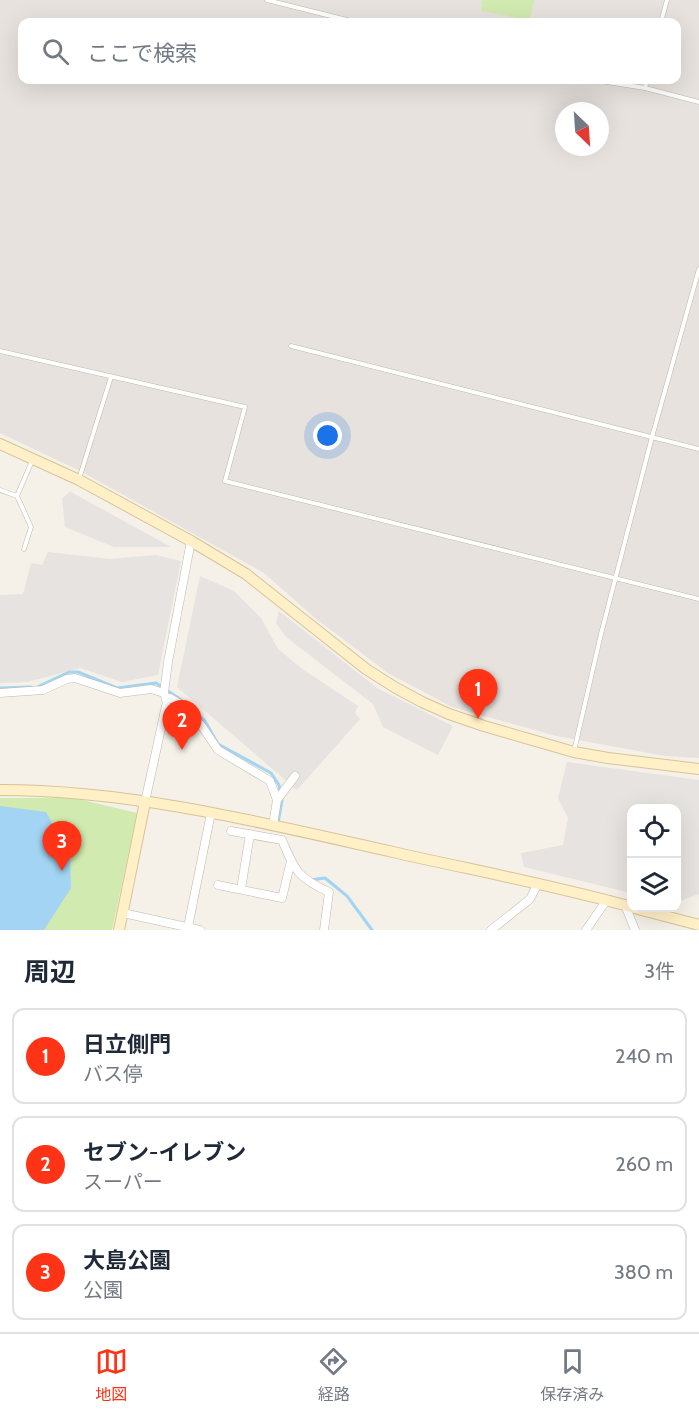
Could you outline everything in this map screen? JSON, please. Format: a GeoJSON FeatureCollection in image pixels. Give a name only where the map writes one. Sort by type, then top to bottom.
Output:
{"type":"FeatureCollection","features":[{"type":"Feature","properties":{"kind":"street"},"geometry":{"type":"LineString","coordinates":[[0,444],[78,480],[191,541],[246,574],[366,669],[396,688],[449,714],[574,752],[699,769]]}},
{"type":"Feature","properties":{"kind":"street"},"geometry":{"type":"LineString","coordinates":[[118,930],[145,802],[191,541]]}},
{"type":"Feature","properties":{"kind":"street"},"geometry":{"type":"LineString","coordinates":[[0,693],[43,690],[67,679],[75,678],[120,693],[151,689],[180,704],[201,725],[218,750],[270,781],[277,800]]}},
{"type":"Feature","properties":{"kind":"street"},"geometry":{"type":"LineString","coordinates":[[273,825],[277,800],[294,776]]}},
{"type":"Feature","properties":{"kind":"street"},"geometry":{"type":"LineString","coordinates":[[0,790],[73,793],[211,813],[627,905]]}},
{"type":"Feature","properties":{"kind":"street"},"geometry":{"type":"LineString","coordinates":[[188,927],[211,813]]}},
{"type":"Feature","properties":{"kind":"street"},"geometry":{"type":"LineString","coordinates":[[231,831],[282,840],[291,861],[304,880],[329,892],[324,930]]}},
{"type":"Feature","properties":{"kind":"street"},"geometry":{"type":"LineString","coordinates":[[240,889],[250,834]]}},
{"type":"Feature","properties":{"kind":"street"},"geometry":{"type":"LineString","coordinates":[[218,885],[282,898],[291,861]]}},
{"type":"Feature","properties":{"kind":"street"},"geometry":{"type":"LineString","coordinates":[[491,930],[530,899],[537,885]]}},
{"type":"Feature","properties":{"kind":"street"},"geometry":{"type":"LineString","coordinates":[[586,930],[606,901]]}},
{"type":"Feature","properties":{"kind":"street"},"geometry":{"type":"LineString","coordinates":[[631,912],[635,930]]}},
{"type":"Feature","properties":{"kind":"street"},"geometry":{"type":"LineString","coordinates":[[652,912],[699,925]]}},
{"type":"Feature","properties":{"kind":"street"},"geometry":{"type":"LineString","coordinates":[[123,913],[200,930]]}},
{"type":"Feature","properties":{"kind":"lane"},"geometry":{"type":"LineString","coordinates":[[267,0],[339,18]]}},
{"type":"Feature","properties":{"kind":"lane"},"geometry":{"type":"LineString","coordinates":[[662,18],[667,0]]}},
{"type":"Feature","properties":{"kind":"lane"},"geometry":{"type":"LineString","coordinates":[[620,84],[699,102]]}},
{"type":"Feature","properties":{"kind":"lane"},"geometry":{"type":"LineString","coordinates":[[645,88],[646,84]]}},
{"type":"Feature","properties":{"kind":"lane"},"geometry":{"type":"LineString","coordinates":[[574,752],[575,740],[652,437],[699,269]]}},
{"type":"Feature","properties":{"kind":"lane"},"geometry":{"type":"LineString","coordinates":[[291,346],[699,449]]}},
{"type":"Feature","properties":{"kind":"lane"},"geometry":{"type":"LineString","coordinates":[[0,351],[245,407],[225,481],[615,580],[699,599]]}},
{"type":"Feature","properties":{"kind":"lane"},"geometry":{"type":"LineString","coordinates":[[78,480],[111,377]]}},
{"type":"Feature","properties":{"kind":"lane"},"geometry":{"type":"LineString","coordinates":[[17,496],[33,458]]}},
{"type":"Feature","properties":{"kind":"lane"},"geometry":{"type":"LineString","coordinates":[[0,490],[17,496],[31,527],[24,549]]}},
{"type":"Feature","properties":{"kind":"shaded area"},"geometry":{"type":"Polygon","coordinates":[[[0,0],[699,0],[699,758],[665,756],[556,736],[452,707],[388,673],[315,618],[264,573],[82,472],[0,433],[0,0]]]}},
{"type":"Feature","properties":{"kind":"shaded area"},"geometry":{"type":"Polygon","coordinates":[[[71,491],[171,547],[114,547],[65,527],[62,498],[71,491]]]}},
{"type":"Feature","properties":{"kind":"shaded area"},"geometry":{"type":"Polygon","coordinates":[[[48,552],[110,559],[156,555],[181,561],[158,675],[122,682],[80,668],[27,682],[0,683],[0,595],[23,594],[31,563],[42,565],[48,552]]]}},
{"type":"Feature","properties":{"kind":"shaded area"},"geometry":{"type":"Polygon","coordinates":[[[200,576],[234,591],[261,618],[278,649],[301,668],[358,706],[355,713],[360,719],[297,790],[177,687],[200,576]]]}},
{"type":"Feature","properties":{"kind":"shaded area"},"geometry":{"type":"Polygon","coordinates":[[[279,611],[377,688],[453,726],[438,755],[383,727],[373,704],[286,637],[276,623],[279,611]]]}},
{"type":"Feature","properties":{"kind":"shaded area"},"geometry":{"type":"Polygon","coordinates":[[[567,762],[699,780],[699,894],[681,901],[681,804],[627,804],[627,892],[524,867],[521,853],[563,845],[568,818],[558,798],[567,762]]]}},
{"type":"Feature","properties":{"kind":"green space"},"geometry":{"type":"Polygon","coordinates":[[[482,0],[534,0],[530,18],[481,11],[482,0]]]}},
{"type":"Feature","properties":{"kind":"green space"},"geometry":{"type":"Polygon","coordinates":[[[0,798],[74,798],[137,813],[112,930],[0,930],[0,798]]]}},
{"type":"Feature","properties":{"kind":"water"},"geometry":{"type":"Polygon","coordinates":[[[0,806],[46,812],[70,856],[71,888],[44,930],[0,930],[0,806]]]}},
{"type":"Feature","properties":{"kind":"waterway"},"geometry":{"type":"LineString","coordinates":[[37,687],[69,672],[78,672],[117,688],[156,683],[177,697],[205,721],[218,744],[271,773],[279,785],[282,801],[278,823]]}},
{"type":"Feature","properties":{"kind":"waterway"},"geometry":{"type":"LineString","coordinates":[[0,688],[31,687]]}},
{"type":"Feature","properties":{"kind":"waterway"},"geometry":{"type":"LineString","coordinates":[[310,880],[325,878],[347,896],[372,930]]}},
{"type":"Feature","properties":{"kind":"place","name":"日立側門"},"geometry":{"type":"Point","coordinates":[478,719]}},
{"type":"Feature","properties":{"kind":"place","name":"セブン-イレブン"},"geometry":{"type":"Point","coordinates":[182,750]}},
{"type":"Feature","properties":{"kind":"place","name":"大島公園"},"geometry":{"type":"Point","coordinates":[62,871]}}]}
